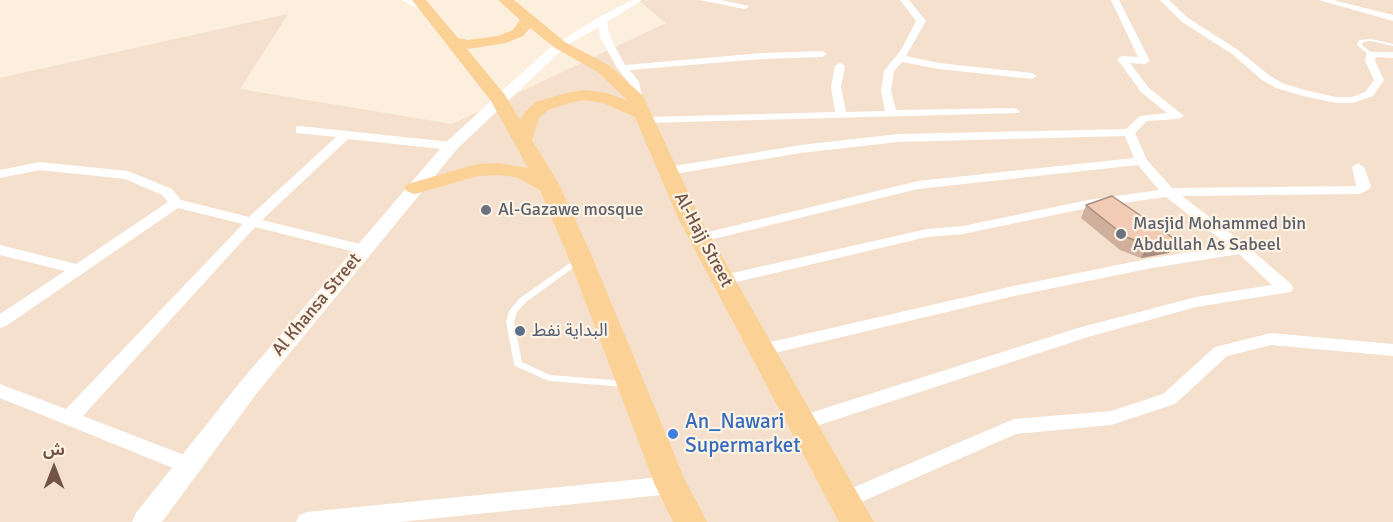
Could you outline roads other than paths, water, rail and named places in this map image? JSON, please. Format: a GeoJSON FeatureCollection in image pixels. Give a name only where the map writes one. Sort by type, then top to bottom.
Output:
{"type":"FeatureCollection","features":[{"type":"Feature","properties":{"kind":"main road","name":"Al-Hajj Street"},"geometry":{"type":"LineString","coordinates":[[505,0],[560,45],[604,69],[621,82],[642,111],[689,218],[857,522]]}},
{"type":"Feature","properties":{"kind":"main road"},"geometry":{"type":"LineString","coordinates":[[423,5],[499,99],[549,186],[581,259],[599,310],[632,384],[671,485],[690,522]]}},
{"type":"Feature","properties":{"kind":"main road"},"geometry":{"type":"LineString","coordinates":[[451,41],[468,45],[501,40],[518,33],[528,20]]}},
{"type":"Feature","properties":{"kind":"main road"},"geometry":{"type":"LineString","coordinates":[[524,139],[531,116],[542,106],[566,98],[584,95],[607,98],[642,111]]}},
{"type":"Feature","properties":{"kind":"main road"},"geometry":{"type":"LineString","coordinates":[[415,188],[477,170],[498,169],[521,172],[549,186]]}},
{"type":"Feature","properties":{"kind":"street"},"geometry":{"type":"LineString","coordinates":[[406,0],[423,5]]}},
{"type":"Feature","properties":{"kind":"street"},"geometry":{"type":"LineString","coordinates":[[560,45],[602,19],[623,2],[638,0]]}},
{"type":"Feature","properties":{"kind":"street"},"geometry":{"type":"LineString","coordinates":[[703,0],[745,6]]}},
{"type":"Feature","properties":{"kind":"street"},"geometry":{"type":"LineString","coordinates":[[891,114],[886,81],[889,71],[921,21],[904,0]]}},
{"type":"Feature","properties":{"kind":"street"},"geometry":{"type":"LineString","coordinates":[[668,171],[801,149],[898,138],[1129,132],[1144,118],[1178,116],[1145,90],[1122,58],[1144,61],[1115,0]]}},
{"type":"Feature","properties":{"kind":"street"},"geometry":{"type":"LineString","coordinates":[[1164,0],[1185,20],[1235,52],[1266,78],[1280,86],[1307,94],[1336,99],[1353,99],[1369,94],[1379,80],[1370,61],[1371,54],[1393,55]]}},
{"type":"Feature","properties":{"kind":"street"},"geometry":{"type":"LineString","coordinates":[[1323,0],[1393,18]]}},
{"type":"Feature","properties":{"kind":"street"},"geometry":{"type":"LineString","coordinates":[[602,19],[606,37],[622,68],[634,82],[642,111],[841,114],[1014,111]]}},
{"type":"Feature","properties":{"kind":"street","name":"Al Khansa Street"},"geometry":{"type":"LineString","coordinates":[[146,522],[249,387],[451,146],[499,99],[560,45]]}},
{"type":"Feature","properties":{"kind":"street"},"geometry":{"type":"LineString","coordinates":[[622,68],[762,56],[822,54]]}},
{"type":"Feature","properties":{"kind":"street"},"geometry":{"type":"LineString","coordinates":[[899,58],[939,66],[1032,76]]}},
{"type":"Feature","properties":{"kind":"street"},"geometry":{"type":"LineString","coordinates":[[840,66],[836,87],[841,114]]}},
{"type":"Feature","properties":{"kind":"street"},"geometry":{"type":"LineString","coordinates":[[300,130],[451,146]]}},
{"type":"Feature","properties":{"kind":"street"},"geometry":{"type":"LineString","coordinates":[[801,423],[1084,332],[1196,302],[1285,288],[1242,249],[1170,192],[1141,161],[1129,132]]}},
{"type":"Feature","properties":{"kind":"street"},"geometry":{"type":"LineString","coordinates":[[70,417],[252,221],[344,136]]}},
{"type":"Feature","properties":{"kind":"street"},"geometry":{"type":"LineString","coordinates":[[701,238],[918,185],[1141,161]]}},
{"type":"Feature","properties":{"kind":"street"},"geometry":{"type":"LineString","coordinates":[[0,174],[40,166],[128,175],[167,192],[176,203],[363,249]]}},
{"type":"Feature","properties":{"kind":"street"},"geometry":{"type":"LineString","coordinates":[[724,280],[927,233],[963,230],[1088,204],[1170,192],[1360,190],[1364,186],[1358,167]]}},
{"type":"Feature","properties":{"kind":"street"},"geometry":{"type":"LineString","coordinates":[[0,322],[176,203]]}},
{"type":"Feature","properties":{"kind":"street"},"geometry":{"type":"LineString","coordinates":[[762,350],[1014,291],[1152,263],[1242,249]]}},
{"type":"Feature","properties":{"kind":"street"},"geometry":{"type":"LineString","coordinates":[[0,250],[78,269]]}},
{"type":"Feature","properties":{"kind":"street"},"geometry":{"type":"LineString","coordinates":[[845,500],[1014,427],[1111,418],[1169,399],[1221,351],[1271,339],[1393,350]]}},
{"type":"Feature","properties":{"kind":"street"},"geometry":{"type":"LineString","coordinates":[[0,391],[190,466]]}},
{"type":"Feature","properties":{"kind":"street"},"geometry":{"type":"LineString","coordinates":[[307,522],[671,485]]}},
{"type":"Feature","properties":{"kind":"lane"},"geometry":{"type":"LineString","coordinates":[[1371,54],[1359,45],[1361,41],[1371,40],[1393,45]]}},
{"type":"Feature","properties":{"kind":"lane"},"geometry":{"type":"LineString","coordinates":[[581,259],[523,300],[513,311],[510,322],[518,364],[549,378],[632,384]]}},
{"type":"Feature","properties":{"kind":"place","name":"Al-Gazawe mosque"},"geometry":{"type":"Point","coordinates":[486,210]}},
{"type":"Feature","properties":{"kind":"place","name":"Masjid Mohammed bin Abdullah As Sabeel"},"geometry":{"type":"Point","coordinates":[1121,234]}},
{"type":"Feature","properties":{"kind":"place","name":"البداية نفط"},"geometry":{"type":"Point","coordinates":[520,331]}},
{"type":"Feature","properties":{"kind":"place","name":"An_Nawari Supermarket"},"geometry":{"type":"Point","coordinates":[673,434]}}]}
